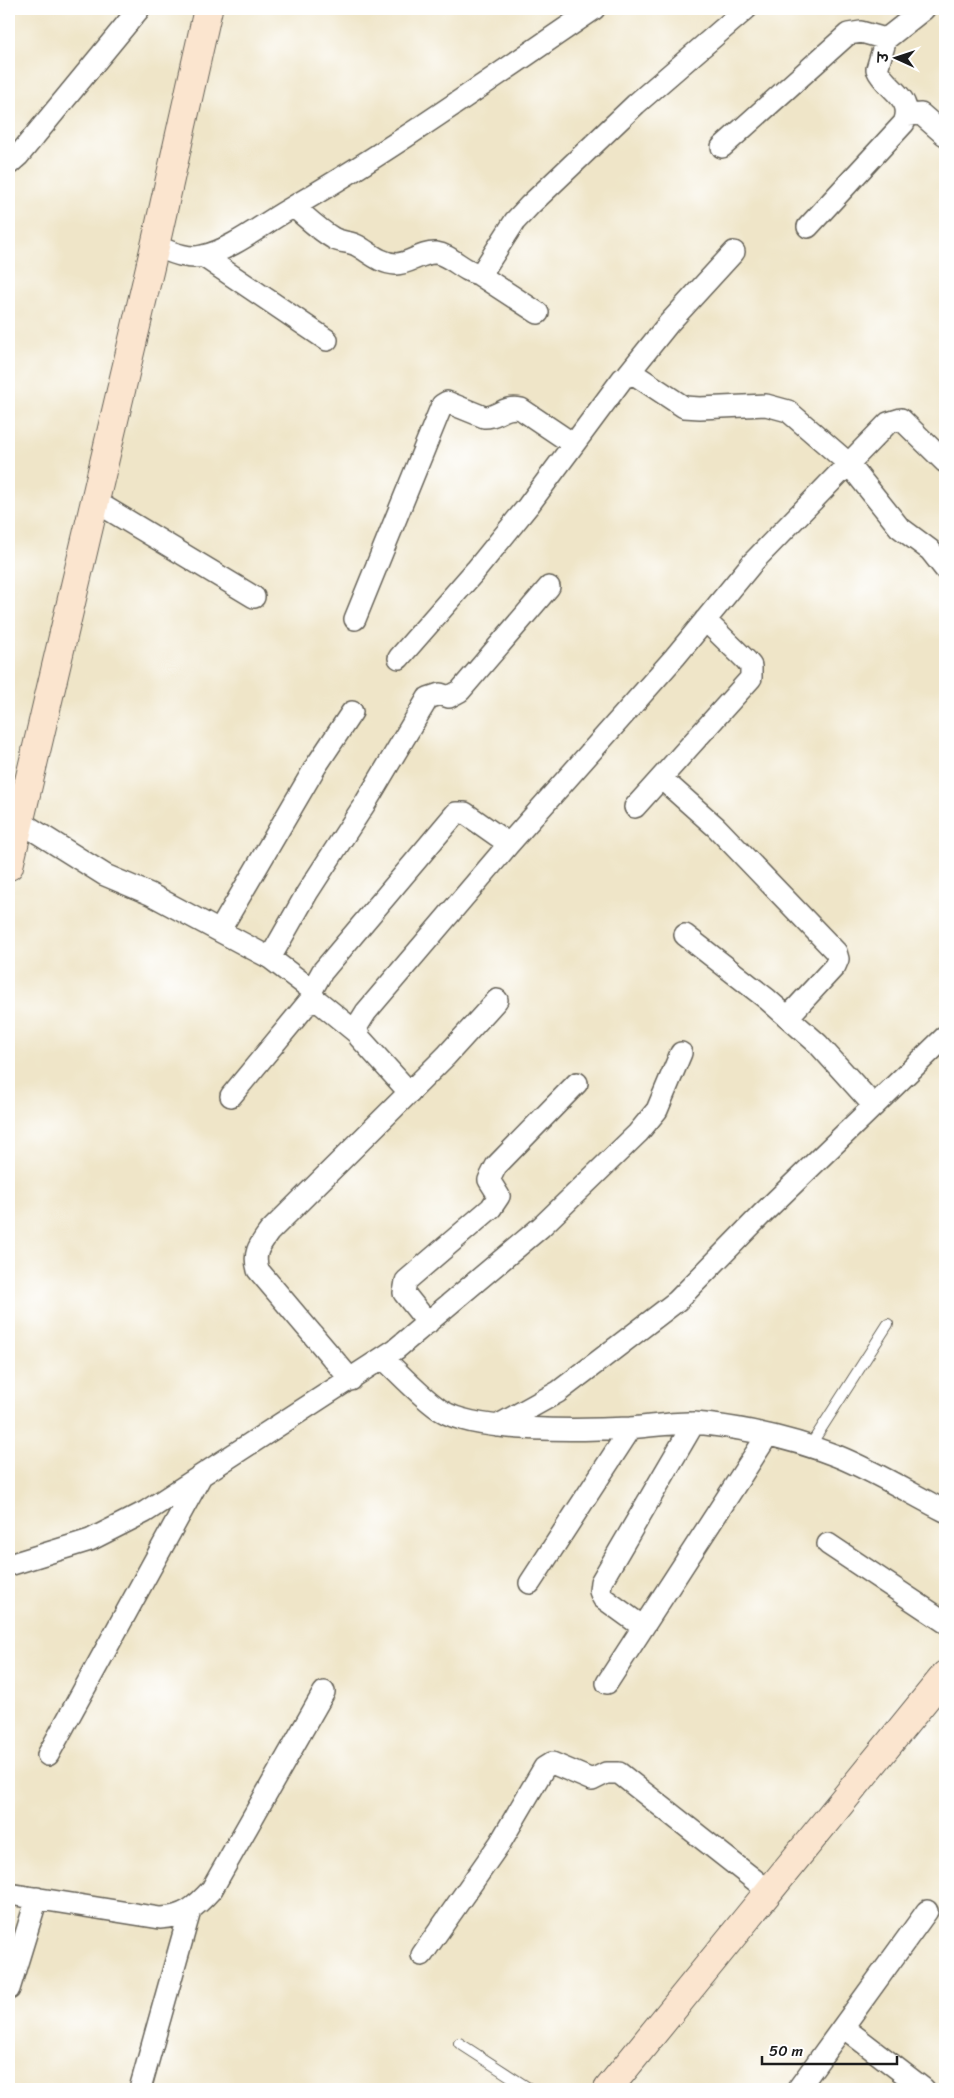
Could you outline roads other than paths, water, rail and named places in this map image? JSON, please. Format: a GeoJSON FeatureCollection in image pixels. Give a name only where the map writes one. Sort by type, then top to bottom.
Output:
{"type":"FeatureCollection","features":[{"type":"Feature","properties":{"kind":"main road"},"geometry":{"type":"LineString","coordinates":[[9,866],[208,9]]}},
{"type":"Feature","properties":{"kind":"main road"},"geometry":{"type":"LineString","coordinates":[[608,2089],[945,1675]]}},
{"type":"Feature","properties":{"kind":"street"},"geometry":{"type":"LineString","coordinates":[[154,246],[191,257],[203,256],[228,245],[294,207],[410,134],[594,9]]}},
{"type":"Feature","properties":{"kind":"street"},"geometry":{"type":"LineString","coordinates":[[478,274],[484,272],[515,221],[530,205],[636,104],[746,9]]}},
{"type":"Feature","properties":{"kind":"street"},"geometry":{"type":"LineString","coordinates":[[808,227],[904,123],[908,115],[904,100],[877,69],[886,39],[924,9]]}},
{"type":"Feature","properties":{"kind":"street"},"geometry":{"type":"LineString","coordinates":[[9,164],[18,156],[134,10]]}},
{"type":"Feature","properties":{"kind":"street"},"geometry":{"type":"LineString","coordinates":[[722,147],[848,34],[861,32],[886,39]]}},
{"type":"Feature","properties":{"kind":"street"},"geometry":{"type":"LineString","coordinates":[[908,115],[921,114],[945,135]]}},
{"type":"Feature","properties":{"kind":"street"},"geometry":{"type":"LineString","coordinates":[[294,207],[332,238],[354,244],[373,257],[387,263],[398,264],[425,254],[436,253],[448,257],[538,313]]}},
{"type":"Feature","properties":{"kind":"street"},"geometry":{"type":"LineString","coordinates":[[399,658],[476,570],[528,506],[623,378],[669,323],[734,252]]}},
{"type":"Feature","properties":{"kind":"street"},"geometry":{"type":"LineString","coordinates":[[203,256],[327,340]]}},
{"type":"Feature","properties":{"kind":"street"},"geometry":{"type":"LineString","coordinates":[[628,374],[634,374],[684,407],[766,405],[788,411],[848,463],[899,527],[930,550],[945,569]]}},
{"type":"Feature","properties":{"kind":"street"},"geometry":{"type":"LineString","coordinates":[[355,619],[442,405],[447,402],[484,417],[491,417],[512,407],[521,409],[573,444]]}},
{"type":"Feature","properties":{"kind":"street"},"geometry":{"type":"LineString","coordinates":[[357,1034],[358,1024],[366,1012],[754,561],[888,423],[902,419],[945,462]]}},
{"type":"Feature","properties":{"kind":"street"},"geometry":{"type":"LineString","coordinates":[[93,500],[254,597]]}},
{"type":"Feature","properties":{"kind":"street"},"geometry":{"type":"LineString","coordinates":[[270,958],[302,902],[366,802],[425,702],[434,695],[449,697],[460,691],[549,587]]}},
{"type":"Feature","properties":{"kind":"street"},"geometry":{"type":"LineString","coordinates":[[635,807],[751,678],[751,666],[705,620]]}},
{"type":"Feature","properties":{"kind":"street"},"geometry":{"type":"LineString","coordinates":[[220,930],[316,766],[352,712]]}},
{"type":"Feature","properties":{"kind":"street"},"geometry":{"type":"LineString","coordinates":[[661,778],[716,827],[836,952],[838,959],[836,966],[788,1017]]}},
{"type":"Feature","properties":{"kind":"street"},"geometry":{"type":"LineString","coordinates":[[231,1096],[308,1003],[322,972],[456,813],[465,813],[509,844]]}},
{"type":"Feature","properties":{"kind":"street"},"geometry":{"type":"LineString","coordinates":[[19,821],[104,875],[150,894],[270,958],[357,1034],[410,1093]]}},
{"type":"Feature","properties":{"kind":"street"},"geometry":{"type":"LineString","coordinates":[[685,935],[788,1017],[818,1044],[874,1106]]}},
{"type":"Feature","properties":{"kind":"street"},"geometry":{"type":"LineString","coordinates":[[351,1380],[258,1270],[255,1258],[258,1247],[269,1232],[410,1093],[498,1000]]}},
{"type":"Feature","properties":{"kind":"street"},"geometry":{"type":"LineString","coordinates":[[497,1426],[566,1386],[677,1301],[762,1214],[945,1037]]}},
{"type":"Feature","properties":{"kind":"street"},"geometry":{"type":"LineString","coordinates":[[9,1565],[90,1540],[145,1512],[383,1358],[428,1323],[473,1282],[541,1227],[638,1133],[657,1110],[681,1053]]}},
{"type":"Feature","properties":{"kind":"street"},"geometry":{"type":"LineString","coordinates":[[428,1323],[407,1298],[404,1287],[406,1281],[491,1208],[499,1196],[489,1180],[496,1166],[577,1083]]}},
{"type":"Feature","properties":{"kind":"street"},"geometry":{"type":"LineString","coordinates":[[383,1358],[442,1411],[484,1426],[631,1428],[660,1423],[694,1424],[767,1436],[810,1446],[839,1457],[945,1511]]}},
{"type":"Feature","properties":{"kind":"street"},"geometry":{"type":"LineString","coordinates":[[643,1627],[603,1598],[600,1591],[601,1582],[694,1424]]}},
{"type":"Feature","properties":{"kind":"street"},"geometry":{"type":"LineString","coordinates":[[530,1583],[631,1428]]}},
{"type":"Feature","properties":{"kind":"street"},"geometry":{"type":"LineString","coordinates":[[607,1683],[767,1436]]}},
{"type":"Feature","properties":{"kind":"street"},"geometry":{"type":"LineString","coordinates":[[48,1755],[202,1474]]}},
{"type":"Feature","properties":{"kind":"street"},"geometry":{"type":"LineString","coordinates":[[828,1544],[945,1622]]}},
{"type":"Feature","properties":{"kind":"street"},"geometry":{"type":"LineString","coordinates":[[9,1894],[160,1918],[178,1916],[190,1911],[212,1889],[324,1692]]}},
{"type":"Feature","properties":{"kind":"street"},"geometry":{"type":"LineString","coordinates":[[422,1955],[504,1836],[544,1768],[552,1763],[592,1780],[606,1772],[619,1774],[770,1892]]}},
{"type":"Feature","properties":{"kind":"street"},"geometry":{"type":"LineString","coordinates":[[9,1989],[37,1898]]}},
{"type":"Feature","properties":{"kind":"street"},"geometry":{"type":"LineString","coordinates":[[140,2089],[190,1911]]}},
{"type":"Feature","properties":{"kind":"street"},"geometry":{"type":"LineString","coordinates":[[798,2089],[927,1911]]}},
{"type":"Feature","properties":{"kind":"street"},"geometry":{"type":"LineString","coordinates":[[843,2027],[923,2089]]}},
{"type":"Feature","properties":{"kind":"lane"},"geometry":{"type":"LineString","coordinates":[[810,1446],[888,1324]]}},
{"type":"Feature","properties":{"kind":"lane"},"geometry":{"type":"LineString","coordinates":[[459,2043],[530,2089]]}}]}
